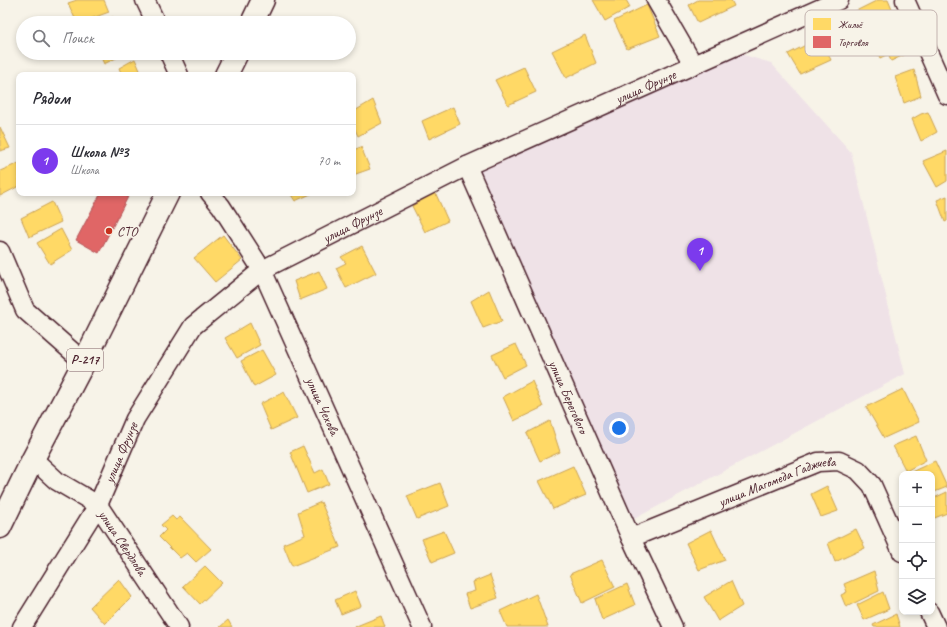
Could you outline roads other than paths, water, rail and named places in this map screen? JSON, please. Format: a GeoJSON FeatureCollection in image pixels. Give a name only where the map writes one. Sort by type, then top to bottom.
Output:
{"type":"FeatureCollection","features":[{"type":"Feature","properties":{"kind":"highway"},"geometry":{"type":"LineString","coordinates":[[255,16],[263,0]]}},
{"type":"Feature","properties":{"kind":"highway"},"geometry":{"type":"LineString","coordinates":[[228,72],[234,60]]}},
{"type":"Feature","properties":{"kind":"highway","name":"Р-217"},"geometry":{"type":"LineString","coordinates":[[0,527],[167,196]]}},
{"type":"Feature","properties":{"kind":"street"},"geometry":{"type":"LineString","coordinates":[[145,0],[153,16]]}},
{"type":"Feature","properties":{"kind":"street"},"geometry":{"type":"LineString","coordinates":[[656,0],[693,64]]}},
{"type":"Feature","properties":{"kind":"street","name":"улица Фрунзе"},"geometry":{"type":"LineString","coordinates":[[816,10],[839,0]]}},
{"type":"Feature","properties":{"kind":"street"},"geometry":{"type":"LineString","coordinates":[[905,0],[909,10]]}},
{"type":"Feature","properties":{"kind":"street","name":"улица Фрунзе"},"geometry":{"type":"LineString","coordinates":[[22,627],[98,505],[135,419],[193,326],[262,270],[466,166],[805,15]]}},
{"type":"Feature","properties":{"kind":"street"},"geometry":{"type":"LineString","coordinates":[[930,56],[947,95]]}},
{"type":"Feature","properties":{"kind":"street"},"geometry":{"type":"LineString","coordinates":[[172,60],[178,72]]}},
{"type":"Feature","properties":{"kind":"street","name":"улица Берегового"},"geometry":{"type":"LineString","coordinates":[[466,166],[673,627]]}},
{"type":"Feature","properties":{"kind":"street","name":"улица Чехова"},"geometry":{"type":"LineString","coordinates":[[213,196],[221,206],[262,270],[422,627]]}},
{"type":"Feature","properties":{"kind":"street"},"geometry":{"type":"LineString","coordinates":[[0,251],[25,310],[84,362]]}},
{"type":"Feature","properties":{"kind":"street","name":"улица Свердлова"},"geometry":{"type":"LineString","coordinates":[[33,459],[57,482],[98,505],[179,627]]}},
{"type":"Feature","properties":{"kind":"street","name":"улица Магомеда Гаджиева"},"geometry":{"type":"LineString","coordinates":[[632,538],[818,462],[839,461],[858,470],[872,485],[899,545]]}},
{"type":"Feature","properties":{"kind":"street"},"geometry":{"type":"LineString","coordinates":[[930,615],[936,627]]}},
{"type":"Feature","properties":{"kind":"place","name":"СТО"},"geometry":{"type":"Point","coordinates":[109,231]}},
{"type":"Feature","properties":{"kind":"place","name":"Школа №3"},"geometry":{"type":"Point","coordinates":[700,271]}}]}
